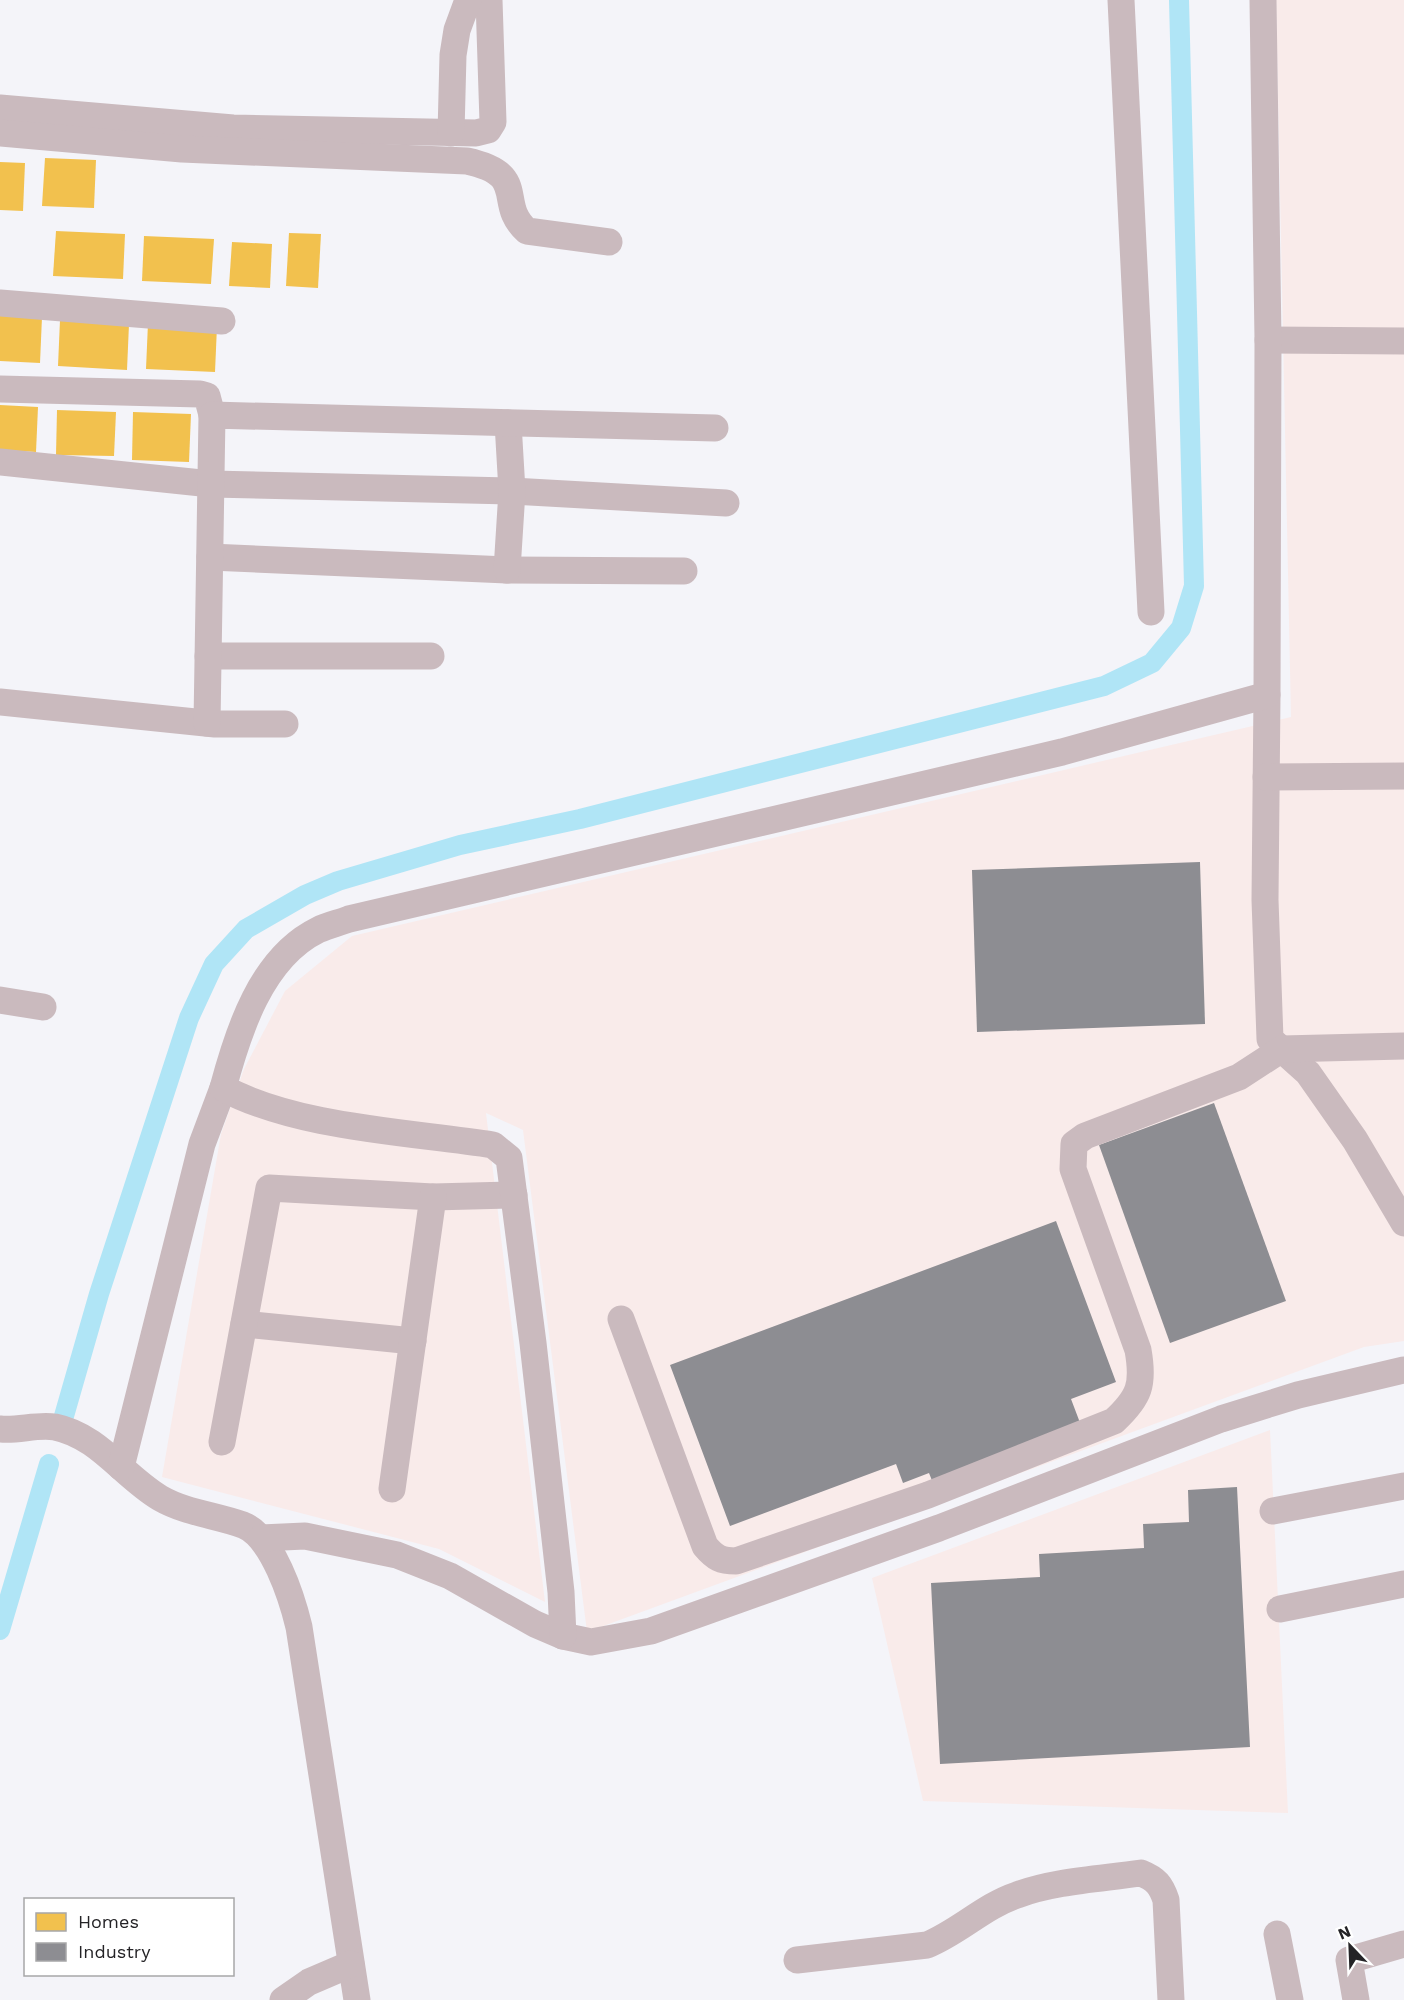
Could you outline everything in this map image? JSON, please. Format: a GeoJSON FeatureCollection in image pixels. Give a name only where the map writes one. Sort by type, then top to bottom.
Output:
{"type":"FeatureCollection","features":[{"type":"Feature","properties":{"kind":"street"},"geometry":{"type":"LineString","coordinates":[[451,133],[453,55],[457,30],[468,0]]}},
{"type":"Feature","properties":{"kind":"street"},"geometry":{"type":"LineString","coordinates":[[0,108],[233,128],[476,134],[488,130],[493,122],[489,0]]}},
{"type":"Feature","properties":{"kind":"street"},"geometry":{"type":"LineString","coordinates":[[1121,0],[1151,612]]}},
{"type":"Feature","properties":{"kind":"street"},"geometry":{"type":"LineString","coordinates":[[1263,0],[1268,340],[1264,900],[1269,1032],[1270,1039],[1308,1073],[1354,1140],[1404,1223]]}},
{"type":"Feature","properties":{"kind":"street"},"geometry":{"type":"LineString","coordinates":[[0,134],[182,149],[467,160],[488,165],[502,175],[511,193],[518,223],[527,231],[609,242]]}},
{"type":"Feature","properties":{"kind":"street"},"geometry":{"type":"LineString","coordinates":[[0,303],[222,321]]}},
{"type":"Feature","properties":{"kind":"street"},"geometry":{"type":"LineString","coordinates":[[1268,340],[1404,340]]}},
{"type":"Feature","properties":{"kind":"street"},"geometry":{"type":"LineString","coordinates":[[0,389],[207,396],[212,415],[207,723]]}},
{"type":"Feature","properties":{"kind":"street"},"geometry":{"type":"LineString","coordinates":[[212,415],[715,428]]}},
{"type":"Feature","properties":{"kind":"street"},"geometry":{"type":"LineString","coordinates":[[507,570],[512,491],[508,423]]}},
{"type":"Feature","properties":{"kind":"street"},"geometry":{"type":"LineString","coordinates":[[0,462],[211,483],[512,491],[726,503]]}},
{"type":"Feature","properties":{"kind":"street"},"geometry":{"type":"LineString","coordinates":[[210,557],[507,570],[684,571]]}},
{"type":"Feature","properties":{"kind":"street"},"geometry":{"type":"LineString","coordinates":[[208,656],[431,656]]}},
{"type":"Feature","properties":{"kind":"street"},"geometry":{"type":"LineString","coordinates":[[121,1467],[202,1144],[223,1088],[243,1021],[265,980],[295,946],[317,930],[348,919],[542,876],[772,818],[1062,752],[1267,695]]}},
{"type":"Feature","properties":{"kind":"street"},"geometry":{"type":"LineString","coordinates":[[0,702],[207,723],[285,724]]}},
{"type":"Feature","properties":{"kind":"street"},"geometry":{"type":"LineString","coordinates":[[1266,777],[1404,776]]}},
{"type":"Feature","properties":{"kind":"street"},"geometry":{"type":"LineString","coordinates":[[0,1000],[43,1006]]}},
{"type":"Feature","properties":{"kind":"street"},"geometry":{"type":"LineString","coordinates":[[621,1319],[705,1546],[713,1557],[723,1561],[736,1561],[928,1495],[1114,1421],[1128,1408],[1138,1393],[1142,1374],[1138,1350],[1073,1169],[1074,1144],[1085,1136],[1239,1077],[1282,1049],[1404,1046]]}},
{"type":"Feature","properties":{"kind":"street"},"geometry":{"type":"LineString","coordinates":[[223,1088],[238,1096],[310,1117],[493,1145],[509,1158],[561,1593],[563,1636]]}},
{"type":"Feature","properties":{"kind":"street"},"geometry":{"type":"LineString","coordinates":[[222,1442],[269,1188],[433,1197],[514,1195]]}},
{"type":"Feature","properties":{"kind":"street"},"geometry":{"type":"LineString","coordinates":[[392,1489],[433,1197]]}},
{"type":"Feature","properties":{"kind":"street"},"geometry":{"type":"LineString","coordinates":[[244,1324],[413,1341]]}},
{"type":"Feature","properties":{"kind":"street"},"geometry":{"type":"LineString","coordinates":[[261,1538],[305,1536],[397,1555],[450,1576],[527,1620],[563,1636],[591,1642],[651,1631],[939,1528],[1221,1419],[1298,1395],[1404,1370]]}},
{"type":"Feature","properties":{"kind":"street"},"geometry":{"type":"LineString","coordinates":[[0,1429],[51,1427],[71,1431],[87,1440],[159,1498],[179,1507],[245,1526],[261,1538],[286,1584],[299,1627],[357,2000]]}},
{"type":"Feature","properties":{"kind":"street"},"geometry":{"type":"LineString","coordinates":[[1273,1511],[1404,1486]]}},
{"type":"Feature","properties":{"kind":"street"},"geometry":{"type":"LineString","coordinates":[[1280,1609],[1404,1584]]}},
{"type":"Feature","properties":{"kind":"street"},"geometry":{"type":"LineString","coordinates":[[797,1960],[927,1945],[945,1938],[1016,1895],[1041,1888],[1141,1873],[1154,1878],[1161,1886],[1166,1900],[1171,2000]]}},
{"type":"Feature","properties":{"kind":"street"},"geometry":{"type":"LineString","coordinates":[[1277,1934],[1290,2000]]}},
{"type":"Feature","properties":{"kind":"street"},"geometry":{"type":"LineString","coordinates":[[1356,2000],[1349,1960],[1404,1944]]}},
{"type":"Feature","properties":{"kind":"street"},"geometry":{"type":"LineString","coordinates":[[283,2000],[309,1982],[351,1964]]}},
{"type":"Feature","properties":{"kind":"shaded area"},"geometry":{"type":"Polygon","coordinates":[[[1276,0],[1404,0],[1404,1341],[1364,1347],[587,1632],[523,1130],[486,1113],[545,1602],[439,1549],[162,1477],[221,1134],[244,1069],[285,991],[352,936],[1291,717],[1276,0]]]}},
{"type":"Feature","properties":{"kind":"shaded area"},"geometry":{"type":"Polygon","coordinates":[[[1270,1430],[1288,1813],[923,1801],[872,1578],[1270,1430]]]}},
{"type":"Feature","properties":{"kind":"building: Homes"},"geometry":{"type":"Polygon","coordinates":[[[45,158],[96,160],[94,208],[42,206],[45,158]]]}},
{"type":"Feature","properties":{"kind":"building: Homes"},"geometry":{"type":"Polygon","coordinates":[[[0,162],[25,163],[23,211],[0,210],[0,162]]]}},
{"type":"Feature","properties":{"kind":"building: Homes"},"geometry":{"type":"Polygon","coordinates":[[[56,231],[125,234],[123,279],[53,276],[56,231]]]}},
{"type":"Feature","properties":{"kind":"building: Homes"},"geometry":{"type":"Polygon","coordinates":[[[289,233],[321,234],[318,288],[286,286],[289,233]]]}},
{"type":"Feature","properties":{"kind":"building: Homes"},"geometry":{"type":"Polygon","coordinates":[[[144,236],[214,239],[211,284],[142,281],[144,236]]]}},
{"type":"Feature","properties":{"kind":"building: Homes"},"geometry":{"type":"Polygon","coordinates":[[[232,242],[272,244],[270,288],[229,286],[232,242]]]}},
{"type":"Feature","properties":{"kind":"building: Homes"},"geometry":{"type":"Polygon","coordinates":[[[0,315],[42,317],[40,363],[0,361],[0,315]]]}},
{"type":"Feature","properties":{"kind":"building: Homes"},"geometry":{"type":"Polygon","coordinates":[[[60,320],[129,324],[127,370],[58,366],[60,320]]]}},
{"type":"Feature","properties":{"kind":"building: Homes"},"geometry":{"type":"Polygon","coordinates":[[[148,323],[217,326],[215,372],[146,369],[148,323]]]}},
{"type":"Feature","properties":{"kind":"building: Homes"},"geometry":{"type":"Polygon","coordinates":[[[0,405],[38,407],[36,452],[0,450],[0,405]]]}},
{"type":"Feature","properties":{"kind":"building: Homes"},"geometry":{"type":"Polygon","coordinates":[[[57,410],[116,412],[114,456],[56,455],[57,410]]]}},
{"type":"Feature","properties":{"kind":"building: Homes"},"geometry":{"type":"Polygon","coordinates":[[[133,412],[191,414],[189,462],[132,460],[133,412]]]}},
{"type":"Feature","properties":{"kind":"building: Industry"},"geometry":{"type":"Polygon","coordinates":[[[1200,862],[1205,1024],[977,1032],[972,870],[1200,862]]]}},
{"type":"Feature","properties":{"kind":"building: Industry"},"geometry":{"type":"Polygon","coordinates":[[[1214,1103],[1286,1301],[1170,1343],[1099,1145],[1214,1103]]]}},
{"type":"Feature","properties":{"kind":"building: Industry"},"geometry":{"type":"Polygon","coordinates":[[[1056,1221],[1116,1382],[1071,1399],[1082,1428],[933,1483],[929,1473],[903,1483],[896,1464],[730,1526],[670,1365],[1056,1221]]]}},
{"type":"Feature","properties":{"kind":"building: Industry"},"geometry":{"type":"Polygon","coordinates":[[[1237,1487],[1250,1747],[940,1764],[931,1583],[1040,1577],[1039,1554],[1144,1548],[1143,1524],[1189,1522],[1188,1490],[1237,1487]]]}},
{"type":"Feature","properties":{"kind":"waterway"},"geometry":{"type":"LineString","coordinates":[[64,1416],[99,1294],[189,1018],[214,964],[246,929],[305,895],[338,881],[460,845],[580,819],[1104,686],[1152,663],[1181,628],[1194,586],[1179,0]]}},
{"type":"Feature","properties":{"kind":"waterway"},"geometry":{"type":"LineString","coordinates":[[0,1630],[49,1464]]}}]}
